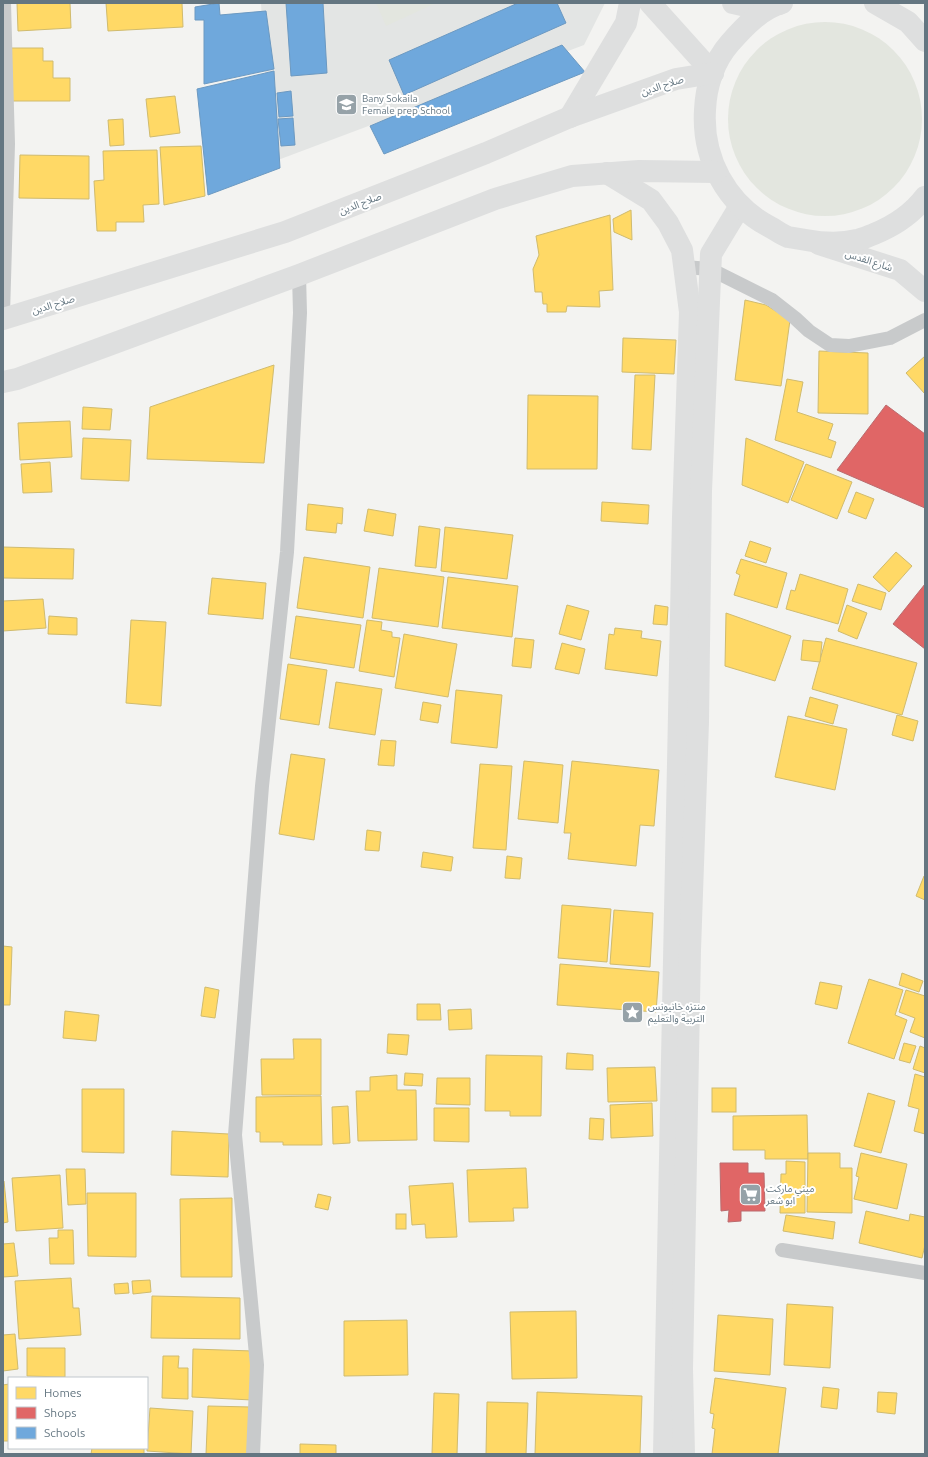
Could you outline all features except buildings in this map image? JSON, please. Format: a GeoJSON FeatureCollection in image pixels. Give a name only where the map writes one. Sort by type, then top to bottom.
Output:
{"type":"FeatureCollection","features":[{"type":"Feature","properties":{"kind":"main road"},"geometry":{"type":"LineString","coordinates":[[570,117],[626,23],[630,3]]}},
{"type":"Feature","properties":{"kind":"main road"},"geometry":{"type":"LineString","coordinates":[[650,3],[712,73]]}},
{"type":"Feature","properties":{"kind":"main road"},"geometry":{"type":"LineString","coordinates":[[733,3],[742,5],[781,3]]}},
{"type":"Feature","properties":{"kind":"main road"},"geometry":{"type":"LineString","coordinates":[[781,3],[747,24],[724,50],[712,73],[706,97],[704,123],[707,148],[716,172],[727,190],[740,206],[756,220],[788,237],[822,243],[857,240],[890,228],[918,207],[925,197]]}},
{"type":"Feature","properties":{"kind":"main road"},"geometry":{"type":"LineString","coordinates":[[875,3],[908,22],[925,41]]}},
{"type":"Feature","properties":{"kind":"main road","name":"صلاح الدين"},"geometry":{"type":"LineString","coordinates":[[3,319],[285,232],[486,153],[570,117],[676,79],[712,73]]}},
{"type":"Feature","properties":{"kind":"main road"},"geometry":{"type":"LineString","coordinates":[[3,382],[17,379],[299,275],[496,199],[572,176],[639,171],[716,172]]}},
{"type":"Feature","properties":{"kind":"main road"},"geometry":{"type":"LineString","coordinates":[[607,173],[651,200],[668,223],[682,250],[690,312],[683,517],[664,1454]]}},
{"type":"Feature","properties":{"kind":"main road"},"geometry":{"type":"LineString","coordinates":[[684,1454],[682,1369],[690,950],[698,722],[701,491],[710,269],[711,254],[740,206]]}},
{"type":"Feature","properties":{"kind":"main road","name":"شارع القدس"},"geometry":{"type":"LineString","coordinates":[[806,240],[900,270],[925,290]]}},
{"type":"Feature","properties":{"kind":"lane"},"geometry":{"type":"LineString","coordinates":[[3,314],[8,144],[4,3]]}},
{"type":"Feature","properties":{"kind":"lane"},"geometry":{"type":"LineString","coordinates":[[684,267],[710,269],[772,300],[795,318],[808,331],[830,345],[849,346],[890,338],[925,320]]}},
{"type":"Feature","properties":{"kind":"lane"},"geometry":{"type":"LineString","coordinates":[[253,1454],[257,1365],[235,1135],[262,786],[287,552],[300,313],[299,275]]}},
{"type":"Feature","properties":{"kind":"lane"},"geometry":{"type":"LineString","coordinates":[[782,1250],[925,1273]]}},
{"type":"Feature","properties":{"kind":"shaded area","name":"Bany Sokaila Female prep School"},"geometry":{"type":"Polygon","coordinates":[[[261,3],[605,3],[584,45],[270,163],[261,3]]]}},
{"type":"Feature","properties":{"kind":"shaded area"},"geometry":{"type":"Polygon","coordinates":[[[376,3],[436,3],[386,26],[376,3]]]}},
{"type":"Feature","properties":{"kind":"shaded area"},"geometry":{"type":"Polygon","coordinates":[[[815,22],[835,22],[853,26],[871,33],[894,50],[906,65],[915,82],[922,109],[922,129],[915,156],[906,173],[894,188],[879,200],[862,209],[835,216],[815,216],[797,212],[779,205],[763,194],[750,181],[739,165],[732,147],[728,129],[728,109],[732,91],[739,73],[750,57],[763,44],[779,33],[797,26],[815,22]]]}},
{"type":"Feature","properties":{"kind":"place","name":"Bany Sokaila Female prep School"},"geometry":{"type":"Point","coordinates":[347,104]}},
{"type":"Feature","properties":{"kind":"place","name":"منتزه خانيونس التربية والتعليم"},"geometry":{"type":"Point","coordinates":[632,1012]}},
{"type":"Feature","properties":{"kind":"place","name":"ميني ماركت ابو شعر"},"geometry":{"type":"Point","coordinates":[750,1194]}}]}
